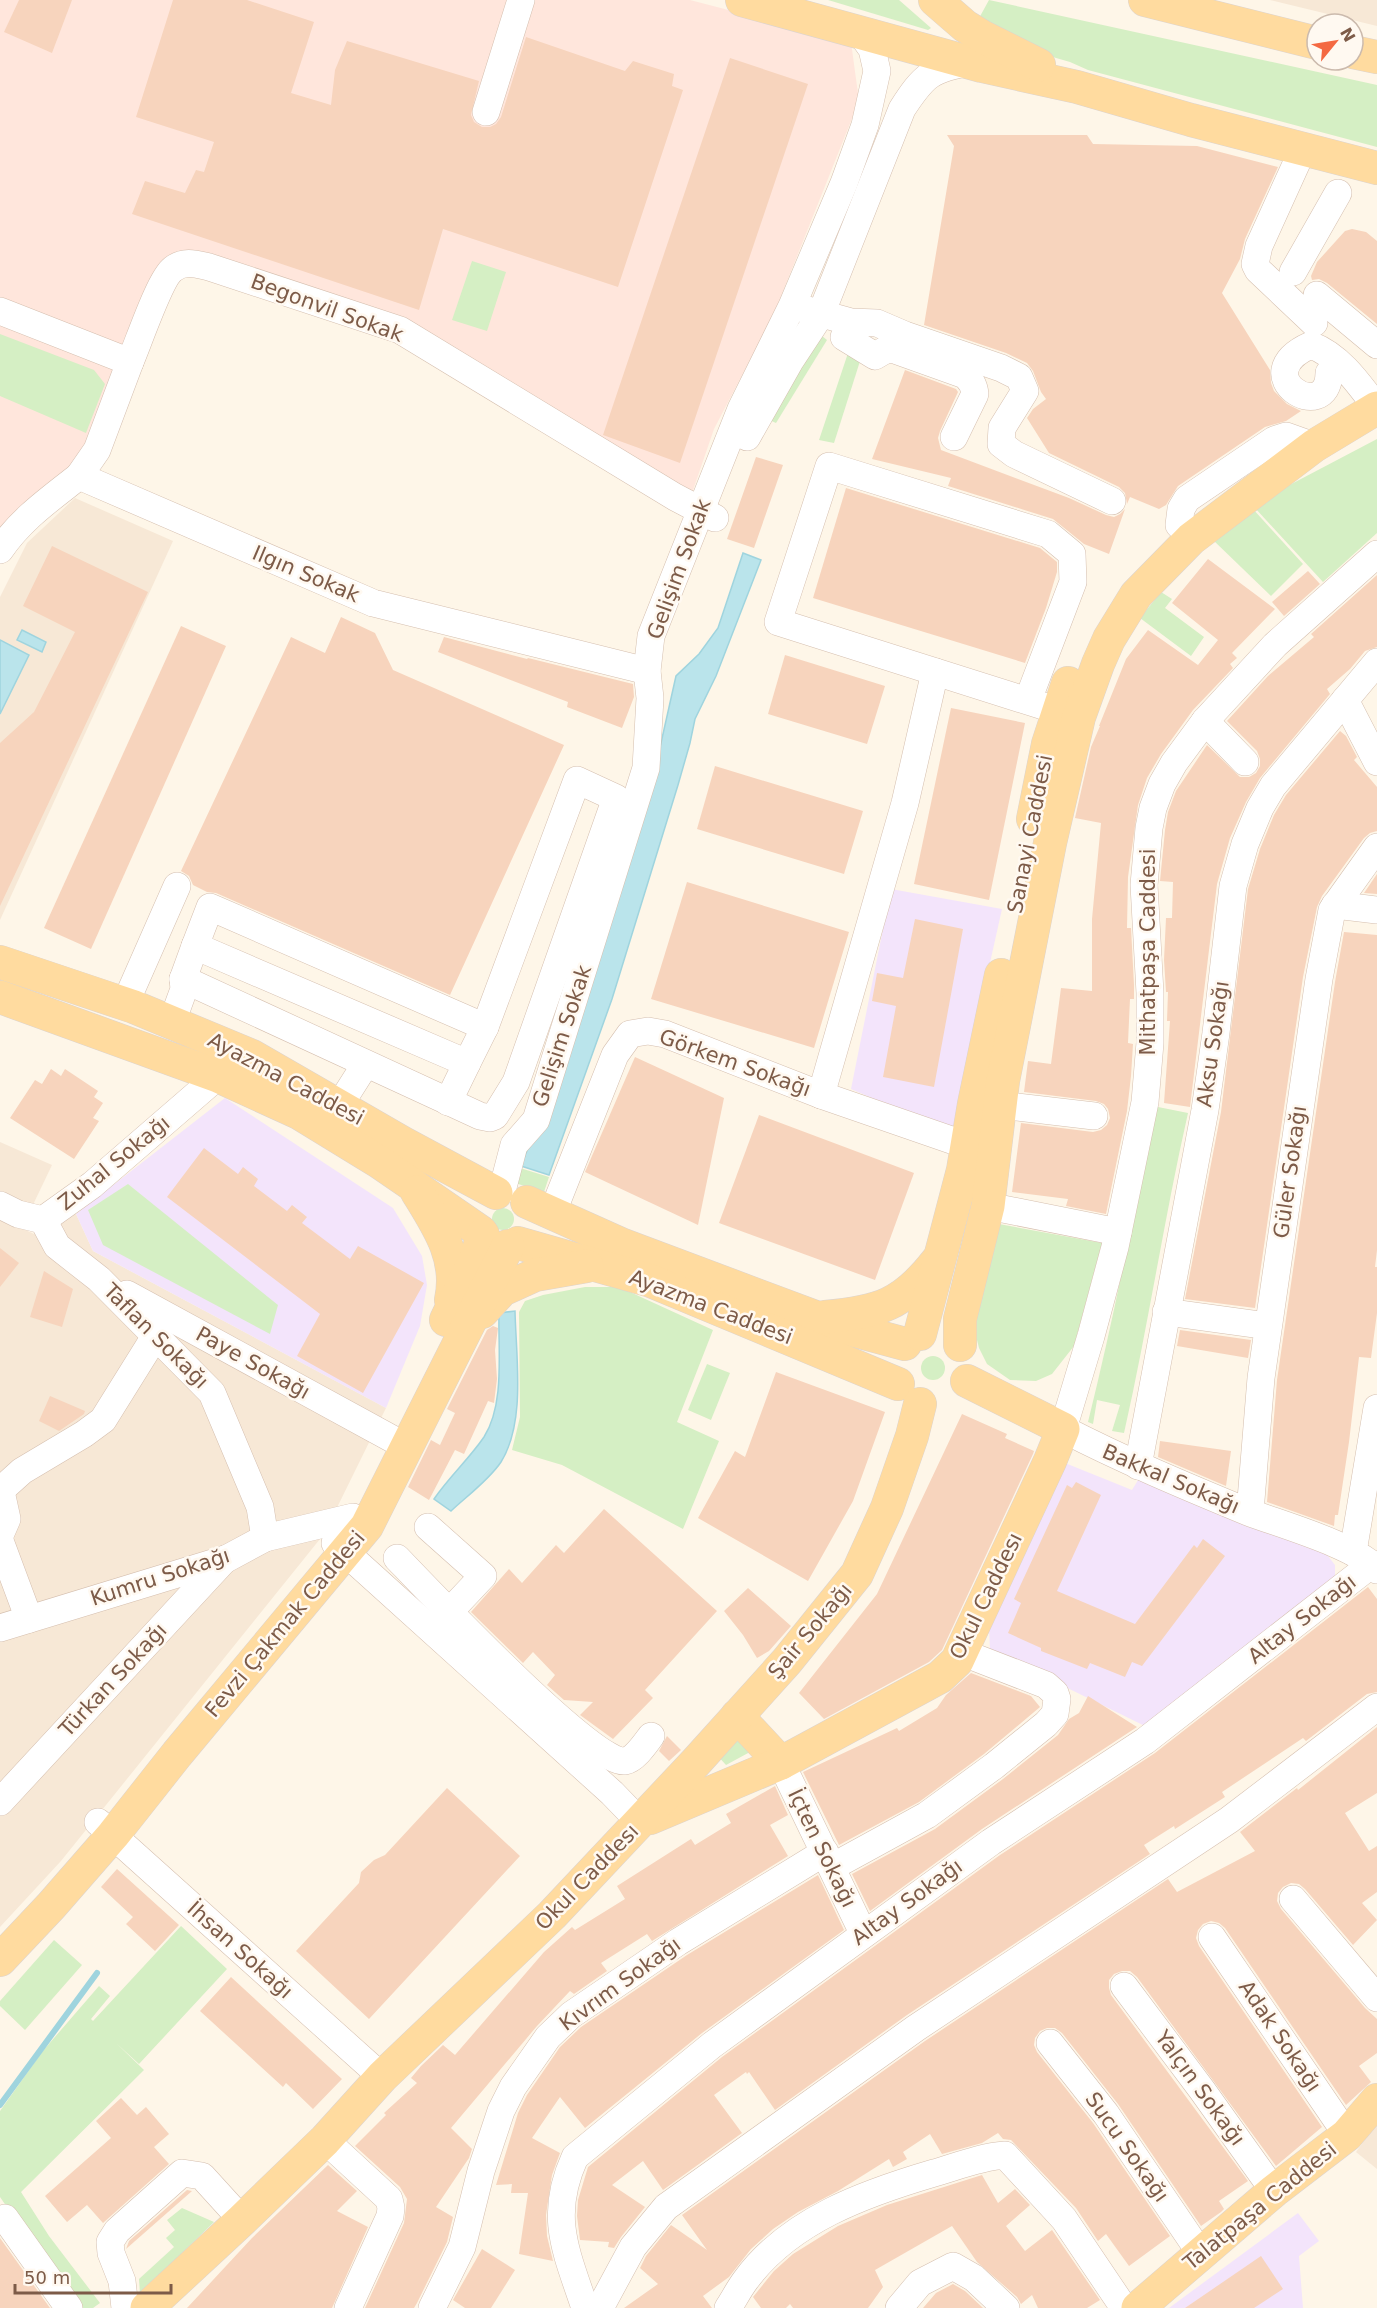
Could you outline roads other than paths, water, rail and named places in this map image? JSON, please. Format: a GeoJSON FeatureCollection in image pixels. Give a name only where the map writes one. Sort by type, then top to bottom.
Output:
{"type":"FeatureCollection","features":[{"type":"Feature","properties":{"kind":"main road"},"geometry":{"type":"LineString","coordinates":[[742,0],[1377,168]]}},
{"type":"Feature","properties":{"kind":"main road"},"geometry":{"type":"LineString","coordinates":[[935,0],[982,38],[1036,63],[1077,87]]}},
{"type":"Feature","properties":{"kind":"main road"},"geometry":{"type":"LineString","coordinates":[[1145,0],[1305,40]]}},
{"type":"Feature","properties":{"kind":"main road","name":"Sanayi Caddesi"},"geometry":{"type":"LineString","coordinates":[[913,1339],[940,1257],[963,1170],[980,1150],[1000,1105],[1050,843],[1055,709],[1098,664],[1109,639],[1136,595],[1191,539],[1314,446],[1377,408]]}},
{"type":"Feature","properties":{"kind":"main road","name":"Sanayi Caddesi"},"geometry":{"type":"LineString","coordinates":[[960,1345],[960,1319],[988,1206],[974,1104],[1030,840],[1055,709],[1100,609],[1125,575],[1150,548],[1273,458],[1290,448],[1314,446]]}},
{"type":"Feature","properties":{"kind":"main road","name":"Ayazma Caddesi"},"geometry":{"type":"LineString","coordinates":[[0,962],[126,1004],[172,1022],[299,1113],[352,1144],[498,1239],[651,1281],[909,1394]]}},
{"type":"Feature","properties":{"kind":"main road","name":"Ayazma Caddesi"},"geometry":{"type":"LineString","coordinates":[[0,997],[38,1010],[224,1061],[252,1056],[403,1143],[519,1200],[623,1245],[842,1327],[913,1339]]}},
{"type":"Feature","properties":{"kind":"main road"},"geometry":{"type":"LineString","coordinates":[[38,1010],[64,1005],[112,1019],[121,1016],[126,1004]]}},
{"type":"Feature","properties":{"kind":"main road"},"geometry":{"type":"LineString","coordinates":[[412,1183],[447,1245],[454,1270],[453,1289],[457,1323],[502,1290],[534,1275],[595,1264]]}},
{"type":"Feature","properties":{"kind":"main road"},"geometry":{"type":"LineString","coordinates":[[519,1200],[533,1220],[531,1229],[526,1238],[498,1239],[478,1213],[482,1204],[519,1200]]}},
{"type":"Feature","properties":{"kind":"main road","name":"Fevzi Çakmak Caddesi"},"geometry":{"type":"LineString","coordinates":[[0,1937],[106,1828],[341,1548],[367,1526],[399,1443],[457,1323],[476,1258],[498,1239]]}},
{"type":"Feature","properties":{"kind":"main road"},"geometry":{"type":"LineString","coordinates":[[817,1318],[891,1304],[909,1292],[926,1276],[940,1257]]}},
{"type":"Feature","properties":{"kind":"main road"},"geometry":{"type":"LineString","coordinates":[[942,1333],[960,1345],[967,1356],[969,1368],[963,1390],[948,1402],[930,1406],[909,1394],[896,1364],[898,1355],[913,1339],[942,1333]]}},
{"type":"Feature","properties":{"kind":"main road","name":"Bakkal Sokağı"},"geometry":{"type":"LineString","coordinates":[[967,1381],[1063,1429]]}},
{"type":"Feature","properties":{"kind":"main road","name":"Şair Sokağı"},"geometry":{"type":"LineString","coordinates":[[640,1822],[787,1661],[857,1574],[886,1508],[912,1436],[909,1394]]}},
{"type":"Feature","properties":{"kind":"main road","name":"Okul Caddesı"},"geometry":{"type":"LineString","coordinates":[[147,2308],[325,2140],[382,2077],[552,1915],[640,1822],[781,1763],[940,1677],[957,1660],[961,1652],[1063,1429]]}},
{"type":"Feature","properties":{"kind":"main road","name":"Fevzi Çakmak Caddesi"},"geometry":{"type":"LineString","coordinates":[[341,1548],[353,1516],[399,1443]]}},
{"type":"Feature","properties":{"kind":"main road"},"geometry":{"type":"LineString","coordinates":[[737,1716],[781,1763]]}},
{"type":"Feature","properties":{"kind":"main road","name":"Fevzi Çakmak Caddesi"},"geometry":{"type":"LineString","coordinates":[[0,1959],[51,1906],[106,1828]]}},
{"type":"Feature","properties":{"kind":"main road","name":"Talatpaşa Caddesi"},"geometry":{"type":"LineString","coordinates":[[1138,2308],[1274,2191],[1347,2135],[1377,2100]]}},
{"type":"Feature","properties":{"kind":"street"},"geometry":{"type":"LineString","coordinates":[[486,112],[520,0]]}},
{"type":"Feature","properties":{"kind":"street","name":"Gelişim Sokak"},"geometry":{"type":"LineString","coordinates":[[519,1200],[514,1145],[536,1120],[646,768],[650,698],[647,671],[651,636],[708,514],[741,409],[792,306],[866,125],[877,71],[872,49],[859,31]]}},
{"type":"Feature","properties":{"kind":"street"},"geometry":{"type":"LineString","coordinates":[[708,514],[754,422],[789,361],[821,314],[902,109],[919,82],[946,67],[971,62]]}},
{"type":"Feature","properties":{"kind":"street"},"geometry":{"type":"LineString","coordinates":[[1286,231],[1312,151]]}},
{"type":"Feature","properties":{"kind":"street"},"geometry":{"type":"LineString","coordinates":[[1312,151],[1259,246],[1255,264],[1258,270],[1314,323]]}},
{"type":"Feature","properties":{"kind":"street"},"geometry":{"type":"LineString","coordinates":[[1293,272],[1338,193]]}},
{"type":"Feature","properties":{"kind":"street","name":"Begonvil Sokak"},"geometry":{"type":"LineString","coordinates":[[79,476],[97,450],[163,282],[172,269],[188,262],[400,330],[675,497],[708,514]]}},
{"type":"Feature","properties":{"kind":"street"},"geometry":{"type":"LineString","coordinates":[[1317,295],[1374,342]]}},
{"type":"Feature","properties":{"kind":"street"},"geometry":{"type":"LineString","coordinates":[[792,306],[851,322],[877,323],[1001,368],[1019,378],[1026,391],[1002,428],[1001,444],[1006,450],[1112,501]]}},
{"type":"Feature","properties":{"kind":"street"},"geometry":{"type":"LineString","coordinates":[[0,311],[130,362]]}},
{"type":"Feature","properties":{"kind":"street"},"geometry":{"type":"LineString","coordinates":[[844,337],[875,356],[887,349],[895,350],[965,375],[975,386],[975,394],[954,437]]}},
{"type":"Feature","properties":{"kind":"street"},"geometry":{"type":"LineString","coordinates":[[1329,372],[1329,380],[1323,391],[1311,398],[1292,391],[1286,381],[1285,367],[1288,359],[1299,350],[1311,345],[1322,349],[1351,374],[1377,408]]}},
{"type":"Feature","properties":{"kind":"street"},"geometry":{"type":"LineString","coordinates":[[829,466],[1048,534],[1072,554],[1073,582],[1055,709],[778,622],[829,466]]}},
{"type":"Feature","properties":{"kind":"street"},"geometry":{"type":"LineString","coordinates":[[0,550],[13,532],[30,515],[79,476]]}},
{"type":"Feature","properties":{"kind":"street","name":"Ilgın Sokak"},"geometry":{"type":"LineString","coordinates":[[79,476],[373,603],[647,671]]}},
{"type":"Feature","properties":{"kind":"street","name":"Mithatpaşa Caddesi"},"geometry":{"type":"LineString","coordinates":[[1063,1429],[1091,1336],[1118,1232],[1146,1090],[1150,993],[1144,885],[1149,828],[1162,784],[1205,720],[1275,645],[1377,554]]}},
{"type":"Feature","properties":{"kind":"street","name":"Aksu Sokağı"},"geometry":{"type":"LineString","coordinates":[[1138,1466],[1205,1110],[1233,886],[1245,844],[1260,808],[1273,786],[1377,662]]}},
{"type":"Feature","properties":{"kind":"street"},"geometry":{"type":"LineString","coordinates":[[821,1095],[905,803],[935,672]]}},
{"type":"Feature","properties":{"kind":"street"},"geometry":{"type":"LineString","coordinates":[[1345,700],[1377,762]]}},
{"type":"Feature","properties":{"kind":"street"},"geometry":{"type":"LineString","coordinates":[[1205,720],[1245,762]]}},
{"type":"Feature","properties":{"kind":"street"},"geometry":{"type":"LineString","coordinates":[[183,979],[448,1102],[480,1116],[490,1118],[495,1116],[516,1082],[616,798],[577,780],[484,1027],[448,1102]]}},
{"type":"Feature","properties":{"kind":"street","name":"Güler Sokağı"},"geometry":{"type":"LineString","coordinates":[[1250,1512],[1261,1378],[1318,979],[1332,910],[1377,847]]}},
{"type":"Feature","properties":{"kind":"street"},"geometry":{"type":"LineString","coordinates":[[126,1004],[177,886]]}},
{"type":"Feature","properties":{"kind":"street"},"geometry":{"type":"LineString","coordinates":[[1335,905],[1377,910]]}},
{"type":"Feature","properties":{"kind":"street"},"geometry":{"type":"LineString","coordinates":[[172,1022],[184,989],[183,979],[210,907],[484,1027]]}},
{"type":"Feature","properties":{"kind":"street"},"geometry":{"type":"LineString","coordinates":[[195,946],[467,1063]]}},
{"type":"Feature","properties":{"kind":"street","name":"Görkem Sokağı"},"geometry":{"type":"LineString","coordinates":[[519,1200],[630,1034],[648,1031],[665,1034],[821,1095],[980,1150]]}},
{"type":"Feature","properties":{"kind":"street","name":"Zuhal Sokağı"},"geometry":{"type":"LineString","coordinates":[[0,1205],[18,1214],[43,1220],[92,1185],[224,1061]]}},
{"type":"Feature","properties":{"kind":"street"},"geometry":{"type":"LineString","coordinates":[[339,1106],[365,1065]]}},
{"type":"Feature","properties":{"kind":"street"},"geometry":{"type":"LineString","coordinates":[[1000,1105],[1094,1116]]}},
{"type":"Feature","properties":{"kind":"street"},"geometry":{"type":"LineString","coordinates":[[988,1206],[1118,1232]]}},
{"type":"Feature","properties":{"kind":"street","name":"Taflan Sokağı"},"geometry":{"type":"LineString","coordinates":[[43,1220],[57,1246],[99,1279],[212,1393],[260,1507],[265,1538]]}},
{"type":"Feature","properties":{"kind":"street","name":"Paye Sokağı"},"geometry":{"type":"LineString","coordinates":[[99,1279],[399,1443]]}},
{"type":"Feature","properties":{"kind":"street"},"geometry":{"type":"LineString","coordinates":[[1166,1312],[1268,1326]]}},
{"type":"Feature","properties":{"kind":"street"},"geometry":{"type":"LineString","coordinates":[[0,1535],[7,1518],[1,1488],[22,1471],[103,1420],[156,1335]]}},
{"type":"Feature","properties":{"kind":"street"},"geometry":{"type":"LineString","coordinates":[[1367,1562],[1377,1408]]}},
{"type":"Feature","properties":{"kind":"street","name":"Bakkal Sokağı"},"geometry":{"type":"LineString","coordinates":[[1063,1429],[1138,1466],[1367,1562]]}},
{"type":"Feature","properties":{"kind":"street","name":"Kumru Sokağı"},"geometry":{"type":"LineString","coordinates":[[0,1628],[226,1558],[265,1538],[353,1516]]}},
{"type":"Feature","properties":{"kind":"street"},"geometry":{"type":"LineString","coordinates":[[428,1527],[483,1576],[440,1622]]}},
{"type":"Feature","properties":{"kind":"street"},"geometry":{"type":"LineString","coordinates":[[0,1540],[29,1619]]}},
{"type":"Feature","properties":{"kind":"street"},"geometry":{"type":"LineString","coordinates":[[341,1548],[440,1622],[535,1710],[640,1822]]}},
{"type":"Feature","properties":{"kind":"street"},"geometry":{"type":"LineString","coordinates":[[397,1557],[440,1622]]}},
{"type":"Feature","properties":{"kind":"street","name":"Türkan Sokağı"},"geometry":{"type":"LineString","coordinates":[[0,1802],[226,1558]]}},
{"type":"Feature","properties":{"kind":"street","name":"Altay Sokağı"},"geometry":{"type":"LineString","coordinates":[[585,2308],[566,2251],[561,2228],[561,2202],[564,2185],[575,2157],[712,2045],[863,1933],[991,1842],[1145,1741],[1367,1562]]}},
{"type":"Feature","properties":{"kind":"street","name":"Kıvrım Sokağı"},"geometry":{"type":"LineString","coordinates":[[432,2308],[462,2247],[481,2171],[501,2110],[513,2087],[548,2037],[572,2015],[678,1942],[828,1859],[927,1815],[994,1767],[1046,1725],[1055,1714],[1057,1699],[1055,1693],[1046,1685],[961,1652]]}},
{"type":"Feature","properties":{"kind":"street"},"geometry":{"type":"LineString","coordinates":[[600,2308],[633,2247],[666,2207],[916,2028],[1230,1820],[1377,1707]]}},
{"type":"Feature","properties":{"kind":"street"},"geometry":{"type":"LineString","coordinates":[[535,1710],[616,1760],[625,1761],[632,1758],[651,1736]]}},
{"type":"Feature","properties":{"kind":"street","name":"İçten Sokağı"},"geometry":{"type":"LineString","coordinates":[[781,1763],[863,1933]]}},
{"type":"Feature","properties":{"kind":"street","name":"İhsan Sokağı"},"geometry":{"type":"LineString","coordinates":[[106,1828],[382,2077]]}},
{"type":"Feature","properties":{"kind":"street"},"geometry":{"type":"LineString","coordinates":[[1293,1899],[1377,1998]]}},
{"type":"Feature","properties":{"kind":"street","name":"Adak Sokağı"},"geometry":{"type":"LineString","coordinates":[[1212,1937],[1347,2135]]}},
{"type":"Feature","properties":{"kind":"street","name":"Yalçın Sokağı"},"geometry":{"type":"LineString","coordinates":[[1124,1986],[1203,2090],[1274,2191]]}},
{"type":"Feature","properties":{"kind":"street","name":"Sucu Sokağı"},"geometry":{"type":"LineString","coordinates":[[1050,2043],[1106,2114],[1201,2254]]}},
{"type":"Feature","properties":{"kind":"street"},"geometry":{"type":"LineString","coordinates":[[325,2140],[389,2199],[392,2208],[348,2308]]}},
{"type":"Feature","properties":{"kind":"street"},"geometry":{"type":"LineString","coordinates":[[728,2308],[746,2279],[781,2243],[816,2220],[851,2201],[886,2188],[984,2157],[1005,2155],[1064,2219],[1124,2308]]}},
{"type":"Feature","properties":{"kind":"street"},"geometry":{"type":"LineString","coordinates":[[125,2308],[122,2281],[111,2253],[110,2242],[117,2231],[182,2173],[202,2176],[242,2220]]}},
{"type":"Feature","properties":{"kind":"street"},"geometry":{"type":"LineString","coordinates":[[5,2218],[69,2308]]}},
{"type":"Feature","properties":{"kind":"street"},"geometry":{"type":"LineString","coordinates":[[899,2308],[920,2283],[953,2266],[975,2278],[1006,2308]]}},
{"type":"Feature","properties":{"kind":"water"},"geometry":{"type":"Polygon","coordinates":[[[743,553],[761,560],[716,676],[695,719],[678,785],[612,999],[549,1175],[521,1166],[562,1060],[661,743],[676,676],[699,654],[718,628],[743,553]]]}},
{"type":"Feature","properties":{"kind":"water"},"geometry":{"type":"Polygon","coordinates":[[[22,630],[46,642],[42,652],[17,640],[22,630]]]}},
{"type":"Feature","properties":{"kind":"water"},"geometry":{"type":"Polygon","coordinates":[[[0,640],[29,655],[0,714],[0,640]]]}},
{"type":"Feature","properties":{"kind":"water"},"geometry":{"type":"Polygon","coordinates":[[[515,1311],[518,1389],[514,1428],[509,1446],[501,1462],[490,1475],[451,1511],[434,1499],[478,1445],[491,1424],[498,1393],[499,1313],[515,1311]]]}},
{"type":"Feature","properties":{"kind":"waterway"},"geometry":{"type":"LineString","coordinates":[[0,2105],[97,1973]]}}]}
